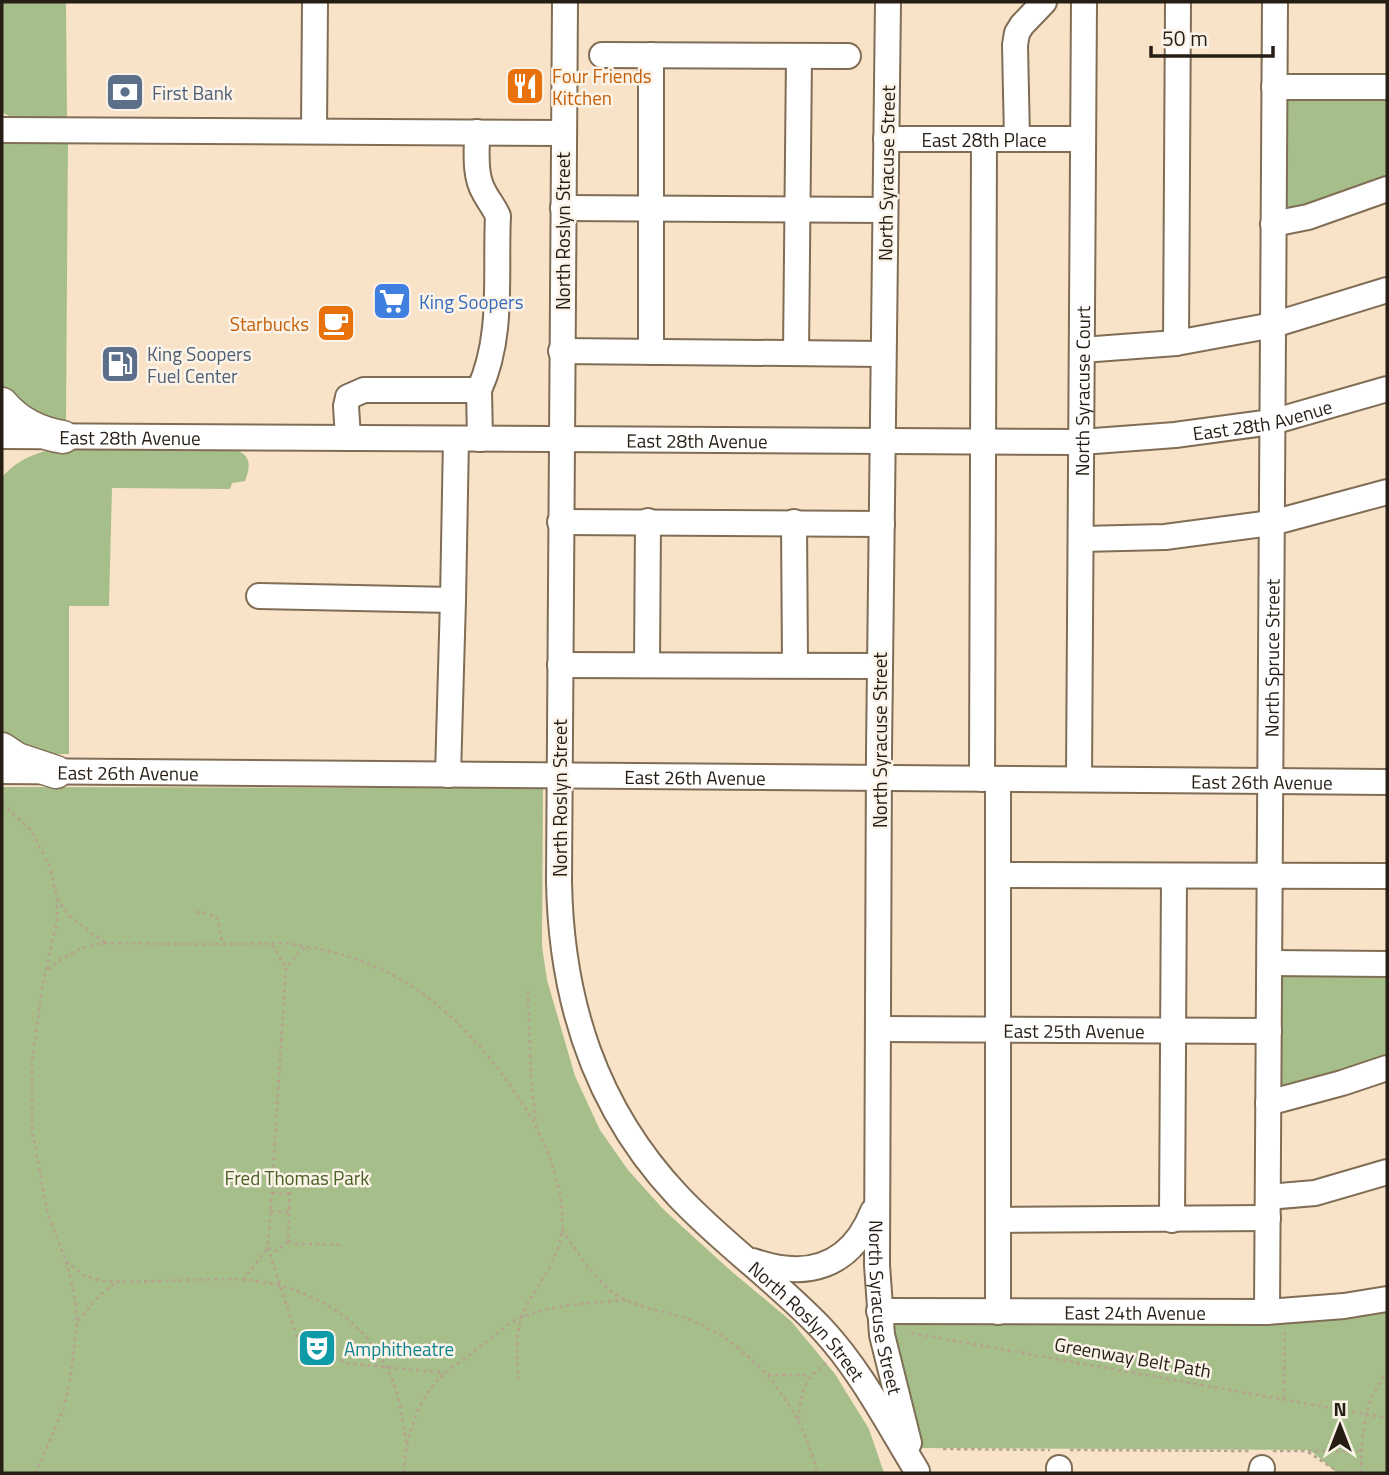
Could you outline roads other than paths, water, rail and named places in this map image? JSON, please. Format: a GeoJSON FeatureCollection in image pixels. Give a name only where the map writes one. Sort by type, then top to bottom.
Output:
{"type":"FeatureCollection","features":[{"type":"Feature","properties":{"kind":"main road"},"geometry":{"type":"LineString","coordinates":[[2,404],[16,419],[35,429],[63,437]]}},
{"type":"Feature","properties":{"kind":"main road"},"geometry":{"type":"LineString","coordinates":[[2,749],[17,759],[56,772]]}},
{"type":"Feature","properties":{"kind":"street"},"geometry":{"type":"LineString","coordinates":[[314,130],[315,2]]}},
{"type":"Feature","properties":{"kind":"street","name":"North Roslyn Street"},"geometry":{"type":"LineString","coordinates":[[565,2],[559,912],[570,995],[591,1061],[621,1121],[651,1165],[679,1197],[824,1331],[866,1388],[915,1473]]}},
{"type":"Feature","properties":{"kind":"street","name":"North Syracuse Street"},"geometry":{"type":"LineString","coordinates":[[888,2],[877,1203],[882,1335],[915,1473]]}},
{"type":"Feature","properties":{"kind":"street"},"geometry":{"type":"LineString","coordinates":[[1017,139],[1017,33],[1044,2]]}},
{"type":"Feature","properties":{"kind":"street","name":"North Syracuse Court"},"geometry":{"type":"LineString","coordinates":[[1079,779],[1084,2]]}},
{"type":"Feature","properties":{"kind":"street"},"geometry":{"type":"LineString","coordinates":[[1176,343],[1178,2]]}},
{"type":"Feature","properties":{"kind":"street","name":"North Spruce Street"},"geometry":{"type":"LineString","coordinates":[[1275,2],[1268,1207],[1276,1317]]}},
{"type":"Feature","properties":{"kind":"street"},"geometry":{"type":"LineString","coordinates":[[602,55],[848,56]]}},
{"type":"Feature","properties":{"kind":"street"},"geometry":{"type":"LineString","coordinates":[[651,55],[652,352]]}},
{"type":"Feature","properties":{"kind":"street"},"geometry":{"type":"LineString","coordinates":[[796,353],[799,56]]}},
{"type":"Feature","properties":{"kind":"street"},"geometry":{"type":"LineString","coordinates":[[1274,87],[1387,87]]}},
{"type":"Feature","properties":{"kind":"street"},"geometry":{"type":"LineString","coordinates":[[2,131],[314,130],[563,133]]}},
{"type":"Feature","properties":{"kind":"street"},"geometry":{"type":"LineString","coordinates":[[448,775],[453,600],[468,439],[479,390],[487,372],[495,326],[498,216],[492,202],[483,192],[478,174],[477,132]]}},
{"type":"Feature","properties":{"kind":"street","name":"East 28th Place"},"geometry":{"type":"LineString","coordinates":[[886,139],[1083,139]]}},
{"type":"Feature","properties":{"kind":"street"},"geometry":{"type":"LineString","coordinates":[[984,139],[983,442],[990,779],[998,875],[998,1312]]}},
{"type":"Feature","properties":{"kind":"street"},"geometry":{"type":"LineString","coordinates":[[1273,224],[1308,218],[1387,189]]}},
{"type":"Feature","properties":{"kind":"street"},"geometry":{"type":"LineString","coordinates":[[563,208],[885,210]]}},
{"type":"Feature","properties":{"kind":"street"},"geometry":{"type":"LineString","coordinates":[[1082,350],[1176,343],[1273,325],[1387,290]]}},
{"type":"Feature","properties":{"kind":"street"},"geometry":{"type":"LineString","coordinates":[[561,351],[883,354]]}},
{"type":"Feature","properties":{"kind":"street","name":"East 28th Avenue"},"geometry":{"type":"LineString","coordinates":[[2,436],[1081,442],[1175,435],[1272,422],[1387,389]]}},
{"type":"Feature","properties":{"kind":"street"},"geometry":{"type":"LineString","coordinates":[[348,438],[346,406],[348,397],[353,393],[364,390],[479,390]]}},
{"type":"Feature","properties":{"kind":"street"},"geometry":{"type":"LineString","coordinates":[[1080,539],[1165,537],[1272,523],[1387,492]]}},
{"type":"Feature","properties":{"kind":"street"},"geometry":{"type":"LineString","coordinates":[[647,664],[648,521]]}},
{"type":"Feature","properties":{"kind":"street"},"geometry":{"type":"LineString","coordinates":[[560,522],[882,523]]}},
{"type":"Feature","properties":{"kind":"street"},"geometry":{"type":"LineString","coordinates":[[794,522],[795,665]]}},
{"type":"Feature","properties":{"kind":"street"},"geometry":{"type":"LineString","coordinates":[[259,596],[453,600]]}},
{"type":"Feature","properties":{"kind":"street"},"geometry":{"type":"LineString","coordinates":[[560,665],[880,666]]}},
{"type":"Feature","properties":{"kind":"street","name":"East 26th Avenue"},"geometry":{"type":"LineString","coordinates":[[2,771],[1387,782]]}},
{"type":"Feature","properties":{"kind":"street"},"geometry":{"type":"LineString","coordinates":[[998,875],[1387,876]]}},
{"type":"Feature","properties":{"kind":"street"},"geometry":{"type":"LineString","coordinates":[[1172,1220],[1174,876]]}},
{"type":"Feature","properties":{"kind":"street"},"geometry":{"type":"LineString","coordinates":[[1270,963],[1387,964]]}},
{"type":"Feature","properties":{"kind":"street","name":"East 25th Avenue"},"geometry":{"type":"LineString","coordinates":[[878,1029],[1269,1031]]}},
{"type":"Feature","properties":{"kind":"street"},"geometry":{"type":"LineString","coordinates":[[1268,1103],[1387,1068]]}},
{"type":"Feature","properties":{"kind":"street"},"geometry":{"type":"LineString","coordinates":[[998,1220],[1172,1220],[1268,1207],[1387,1172]]}},
{"type":"Feature","properties":{"kind":"street"},"geometry":{"type":"LineString","coordinates":[[746,1259],[789,1270],[809,1270],[828,1265],[858,1241],[877,1203]]}},
{"type":"Feature","properties":{"kind":"street","name":"East 24th Avenue"},"geometry":{"type":"LineString","coordinates":[[879,1311],[1276,1317],[1387,1299]]}},
{"type":"Feature","properties":{"kind":"place","name":"Four Friends Kitchen"},"geometry":{"type":"Point","coordinates":[525,86]}},
{"type":"Feature","properties":{"kind":"place","name":"First Bank"},"geometry":{"type":"Point","coordinates":[125,92]}},
{"type":"Feature","properties":{"kind":"place","name":"King Soopers"},"geometry":{"type":"Point","coordinates":[392,301]}},
{"type":"Feature","properties":{"kind":"place","name":"Starbucks"},"geometry":{"type":"Point","coordinates":[336,323]}},
{"type":"Feature","properties":{"kind":"place","name":"King Soopers Fuel Center"},"geometry":{"type":"Point","coordinates":[120,364]}},
{"type":"Feature","properties":{"kind":"place","name":"Amphitheatre"},"geometry":{"type":"Point","coordinates":[317,1348]}},
{"type":"Feature","properties":{"kind":"park label","name":"Fred Thomas Park"},"geometry":{"type":"Point","coordinates":[297,1177]}}]}
